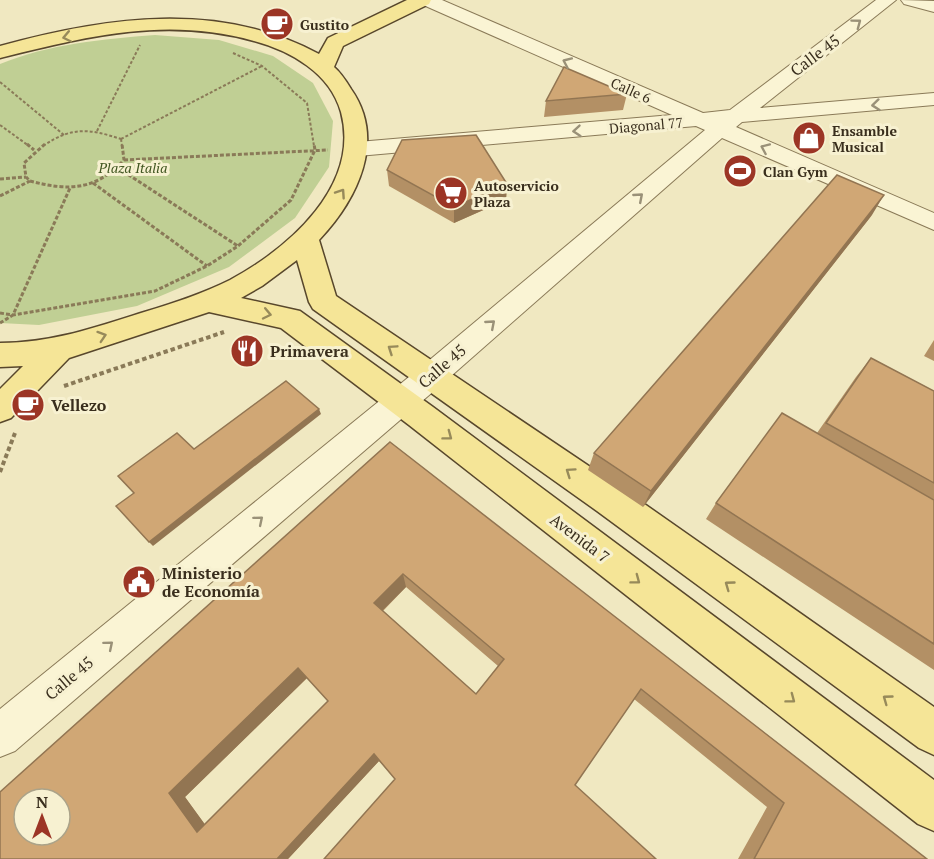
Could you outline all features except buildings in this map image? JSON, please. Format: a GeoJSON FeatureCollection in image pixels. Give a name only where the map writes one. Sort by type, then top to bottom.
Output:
{"type":"FeatureCollection","features":[{"type":"Feature","properties":{"kind":"main road"},"geometry":{"type":"LineString","coordinates":[[276,41],[314,35],[392,0]]}},
{"type":"Feature","properties":{"kind":"main road"},"geometry":{"type":"LineString","coordinates":[[323,68],[335,42],[422,0]]}},
{"type":"Feature","properties":{"kind":"main road"},"geometry":{"type":"LineString","coordinates":[[174,5],[187,24]]}},
{"type":"Feature","properties":{"kind":"main road"},"geometry":{"type":"LineString","coordinates":[[124,25],[152,6]]}},
{"type":"Feature","properties":{"kind":"main road"},"geometry":{"type":"LineString","coordinates":[[0,355],[58,351],[210,302],[265,272],[321,222],[347,185],[358,149],[354,108],[330,74],[303,53],[276,41],[252,34],[187,24],[124,25],[3,49]]}},
{"type":"Feature","properties":{"kind":"main road"},"geometry":{"type":"LineString","coordinates":[[305,238],[323,302],[610,500],[934,733]]}},
{"type":"Feature","properties":{"kind":"main road","name":"Avenida 7"},"geometry":{"type":"LineString","coordinates":[[210,302],[290,319],[401,401],[934,808]]}},
{"type":"Feature","properties":{"kind":"main road"},"geometry":{"type":"LineString","coordinates":[[0,408],[58,351]]}},
{"type":"Feature","properties":{"kind":"street","name":"Calle 6"},"geometry":{"type":"LineString","coordinates":[[427,0],[718,122],[934,222]]}},
{"type":"Feature","properties":{"kind":"street","name":"Calle 45"},"geometry":{"type":"LineString","coordinates":[[0,736],[431,376],[718,122],[887,0]]}},
{"type":"Feature","properties":{"kind":"street"},"geometry":{"type":"LineString","coordinates":[[910,0],[934,8]]}},
{"type":"Feature","properties":{"kind":"street","name":"Diagonal 77"},"geometry":{"type":"LineString","coordinates":[[358,149],[718,122],[934,99]]}},
{"type":"Feature","properties":{"kind":"path"},"geometry":{"type":"LineString","coordinates":[[97,131],[143,39]]}},
{"type":"Feature","properties":{"kind":"path"},"geometry":{"type":"LineString","coordinates":[[0,313],[13,315],[155,291],[207,266],[238,246],[291,200],[315,150],[307,102],[262,66],[228,51]]}},
{"type":"Feature","properties":{"kind":"path"},"geometry":{"type":"LineString","coordinates":[[30,182],[26,177],[24,163],[34,150],[64,135],[97,131],[121,139],[262,66]]}},
{"type":"Feature","properties":{"kind":"path"},"geometry":{"type":"LineString","coordinates":[[0,82],[64,135]]}},
{"type":"Feature","properties":{"kind":"path"},"geometry":{"type":"LineString","coordinates":[[0,125],[34,150]]}},
{"type":"Feature","properties":{"kind":"path"},"geometry":{"type":"LineString","coordinates":[[0,196],[30,182],[70,188],[93,183],[118,168],[123,160],[121,139]]}},
{"type":"Feature","properties":{"kind":"path"},"geometry":{"type":"LineString","coordinates":[[123,160],[358,149]]}},
{"type":"Feature","properties":{"kind":"path"},"geometry":{"type":"LineString","coordinates":[[118,168],[238,246]]}},
{"type":"Feature","properties":{"kind":"path"},"geometry":{"type":"LineString","coordinates":[[0,179],[26,177]]}},
{"type":"Feature","properties":{"kind":"path"},"geometry":{"type":"LineString","coordinates":[[93,183],[207,266]]}},
{"type":"Feature","properties":{"kind":"path"},"geometry":{"type":"LineString","coordinates":[[0,322],[13,315],[70,188]]}},
{"type":"Feature","properties":{"kind":"path"},"geometry":{"type":"LineString","coordinates":[[57,388],[231,329]]}},
{"type":"Feature","properties":{"kind":"green space","name":"Plaza Italia"},"geometry":{"type":"Polygon","coordinates":[[[155,35],[219,40],[273,56],[313,83],[333,121],[329,167],[295,218],[229,267],[137,306],[39,325],[0,323],[0,64],[57,47],[155,35]]]}},
{"type":"Feature","properties":{"kind":"place","name":"Gustito"},"geometry":{"type":"Point","coordinates":[277,24]}},
{"type":"Feature","properties":{"kind":"place","name":"Ensamble Musical"},"geometry":{"type":"Point","coordinates":[809,138]}},
{"type":"Feature","properties":{"kind":"place","name":"Clan Gym"},"geometry":{"type":"Point","coordinates":[740,171]}},
{"type":"Feature","properties":{"kind":"place","name":"Autoservicio Plaza"},"geometry":{"type":"Point","coordinates":[451,193]}},
{"type":"Feature","properties":{"kind":"place","name":"Primavera"},"geometry":{"type":"Point","coordinates":[247,351]}},
{"type":"Feature","properties":{"kind":"place","name":"Vellezo"},"geometry":{"type":"Point","coordinates":[28,405]}},
{"type":"Feature","properties":{"kind":"place","name":"Ministerio de Economía"},"geometry":{"type":"Point","coordinates":[139,582]}}]}
